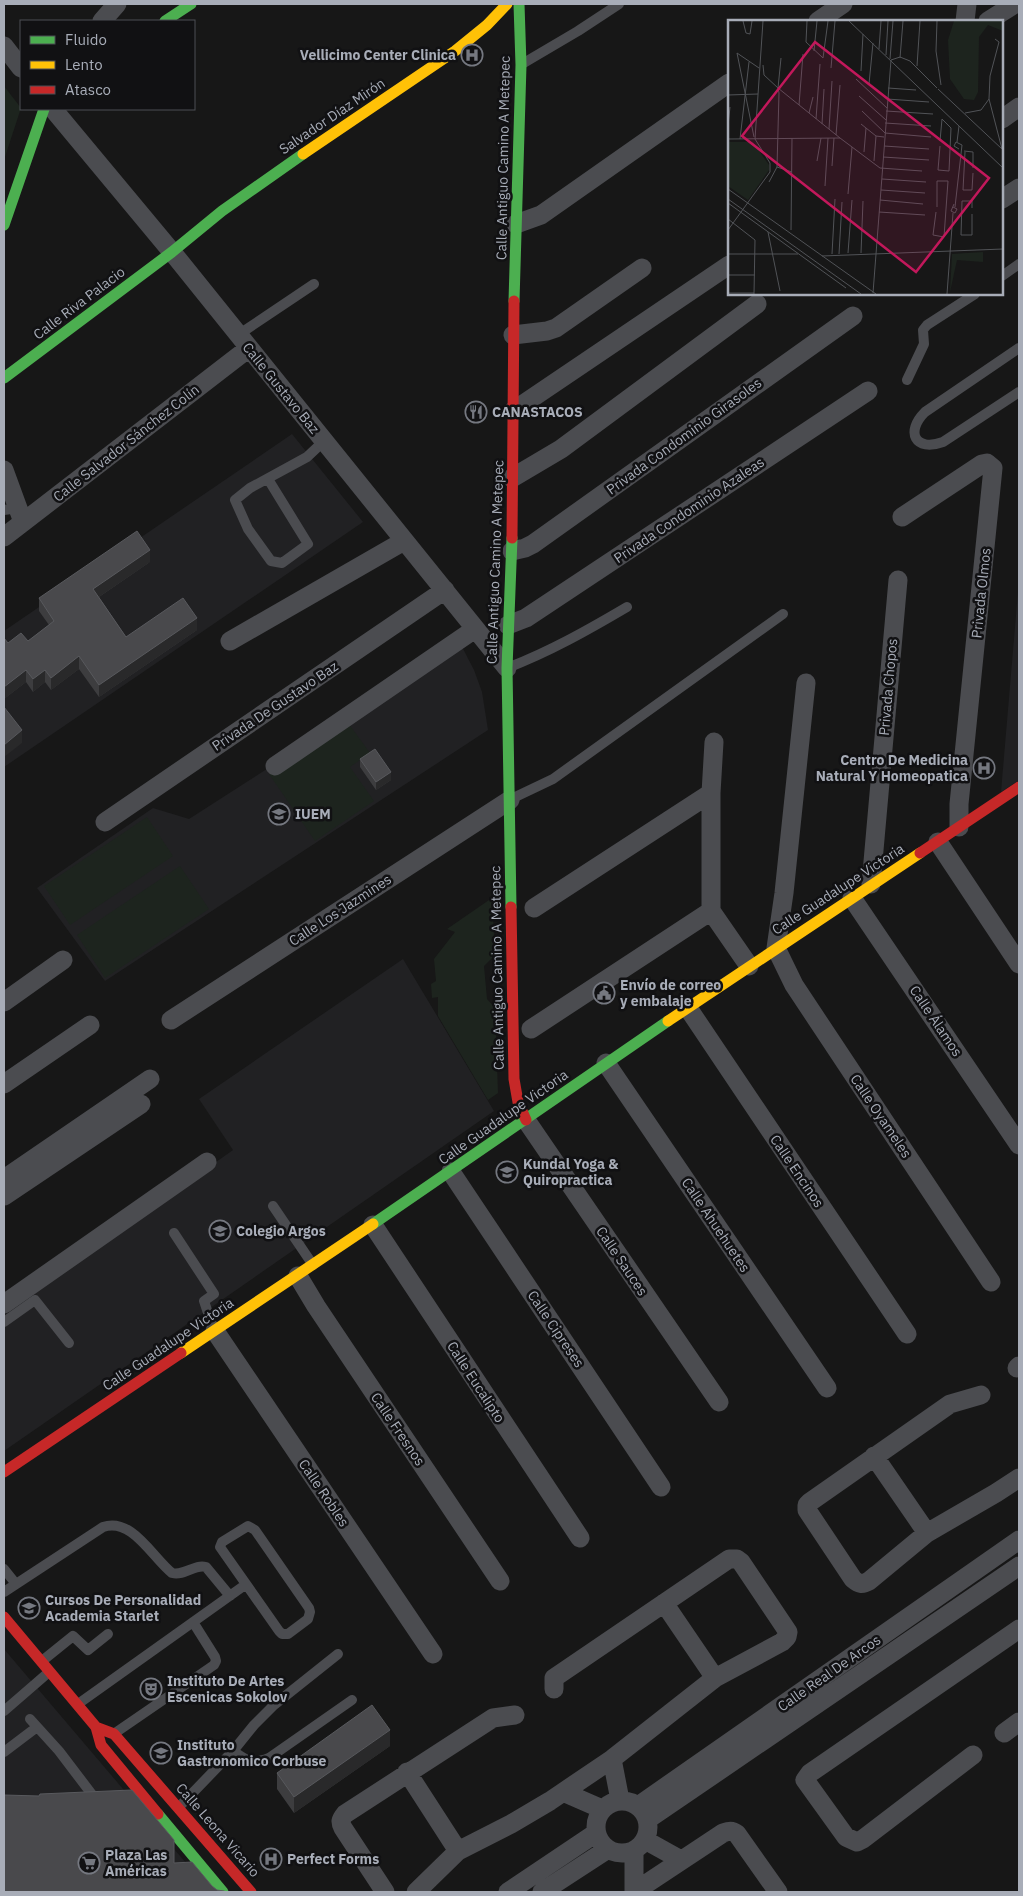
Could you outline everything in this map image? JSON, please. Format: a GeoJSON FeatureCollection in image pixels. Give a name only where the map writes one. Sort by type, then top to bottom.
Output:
{"type":"FeatureCollection","features":[{"type":"Feature","properties":{"kind":"street"},"geometry":{"type":"LineString","coordinates":[[103,20],[117,4]]}},
{"type":"Feature","properties":{"kind":"street"},"geometry":{"type":"LineString","coordinates":[[167,20],[191,4]]}},
{"type":"Feature","properties":{"kind":"street","name":"Salvador Díaz Mirón"},"geometry":{"type":"LineString","coordinates":[[172,252],[222,211],[276,172],[455,51],[487,25],[507,4]]}},
{"type":"Feature","properties":{"kind":"street","name":"Calle Antiguo Camino A Metepec"},"geometry":{"type":"LineString","coordinates":[[519,4],[521,65],[513,334],[512,550],[506,668],[514,1079],[518,1102],[526,1120]]}},
{"type":"Feature","properties":{"kind":"street"},"geometry":{"type":"LineString","coordinates":[[819,20],[843,4]]}},
{"type":"Feature","properties":{"kind":"street"},"geometry":{"type":"LineString","coordinates":[[965,20],[967,4]]}},
{"type":"Feature","properties":{"kind":"street"},"geometry":{"type":"LineString","coordinates":[[990,20],[1015,4]]}},
{"type":"Feature","properties":{"kind":"street"},"geometry":{"type":"LineString","coordinates":[[4,46],[20,67]]}},
{"type":"Feature","properties":{"kind":"street"},"geometry":{"type":"LineString","coordinates":[[516,224],[541,215],[728,84]]}},
{"type":"Feature","properties":{"kind":"street"},"geometry":{"type":"LineString","coordinates":[[1003,117],[1019,107]]}},
{"type":"Feature","properties":{"kind":"street"},"geometry":{"type":"LineString","coordinates":[[4,224],[44,110]]}},
{"type":"Feature","properties":{"kind":"street","name":"Calle Gustavo Baz"},"geometry":{"type":"LineString","coordinates":[[54,110],[172,252],[506,668]]}},
{"type":"Feature","properties":{"kind":"street"},"geometry":{"type":"LineString","coordinates":[[1003,198],[1019,188]]}},
{"type":"Feature","properties":{"kind":"street","name":"Calle Riva Palacio"},"geometry":{"type":"LineString","coordinates":[[4,378],[172,252]]}},
{"type":"Feature","properties":{"kind":"street"},"geometry":{"type":"LineString","coordinates":[[513,411],[728,266]]}},
{"type":"Feature","properties":{"kind":"street"},"geometry":{"type":"LineString","coordinates":[[513,334],[547,331],[556,328],[642,268]]}},
{"type":"Feature","properties":{"kind":"street"},"geometry":{"type":"LineString","coordinates":[[512,478],[561,449],[757,304]]}},
{"type":"Feature","properties":{"kind":"street","name":"Privada Condominio Girasoles"},"geometry":{"type":"LineString","coordinates":[[512,550],[525,548],[533,544],[853,316]]}},
{"type":"Feature","properties":{"kind":"street","name":"Calle Salvador Sánchez Colín"},"geometry":{"type":"LineString","coordinates":[[4,537],[15,513],[243,341]]}},
{"type":"Feature","properties":{"kind":"street","name":"Privada Condominio Azaleas"},"geometry":{"type":"LineString","coordinates":[[508,625],[526,618],[868,391]]}},
{"type":"Feature","properties":{"kind":"street","name":"Privada Olmos"},"geometry":{"type":"LineString","coordinates":[[902,516],[982,464],[987,463],[993,468],[959,804],[959,828]]}},
{"type":"Feature","properties":{"kind":"street"},"geometry":{"type":"LineString","coordinates":[[4,470],[15,513]]}},
{"type":"Feature","properties":{"kind":"street"},"geometry":{"type":"LineString","coordinates":[[230,641],[404,540]]}},
{"type":"Feature","properties":{"kind":"street","name":"Privada Chopos"},"geometry":{"type":"LineString","coordinates":[[871,884],[898,580]]}},
{"type":"Feature","properties":{"kind":"street","name":"Privada De Gustavo Baz"},"geometry":{"type":"LineString","coordinates":[[105,822],[445,590]]}},
{"type":"Feature","properties":{"kind":"street"},"geometry":{"type":"LineString","coordinates":[[275,766],[475,629]]}},
{"type":"Feature","properties":{"kind":"street"},"geometry":{"type":"LineString","coordinates":[[776,948],[784,893],[806,683]]}},
{"type":"Feature","properties":{"kind":"street"},"geometry":{"type":"LineString","coordinates":[[714,742],[711,793],[711,911],[749,966]]}},
{"type":"Feature","properties":{"kind":"street","name":"Calle Guadalupe Victoria"},"geometry":{"type":"LineString","coordinates":[[4,1472],[306,1271],[749,966],[1019,787]]}},
{"type":"Feature","properties":{"kind":"street"},"geometry":{"type":"LineString","coordinates":[[534,908],[711,793]]}},
{"type":"Feature","properties":{"kind":"street","name":"Calle Los Jazmines"},"geometry":{"type":"LineString","coordinates":[[171,1020],[510,800]]}},
{"type":"Feature","properties":{"kind":"street"},"geometry":{"type":"LineString","coordinates":[[938,842],[1019,964]]}},
{"type":"Feature","properties":{"kind":"street","name":"Calle Álamos"},"geometry":{"type":"LineString","coordinates":[[852,898],[1019,1145]]}},
{"type":"Feature","properties":{"kind":"street"},"geometry":{"type":"LineString","coordinates":[[530,1030],[711,911]]}},
{"type":"Feature","properties":{"kind":"street","name":"Calle Oyameles"},"geometry":{"type":"LineString","coordinates":[[776,948],[784,969],[794,985],[991,1282]]}},
{"type":"Feature","properties":{"kind":"street"},"geometry":{"type":"LineString","coordinates":[[4,1002],[64,960]]}},
{"type":"Feature","properties":{"kind":"street","name":"Calle Encinos"},"geometry":{"type":"LineString","coordinates":[[688,1008],[907,1334]]}},
{"type":"Feature","properties":{"kind":"street"},"geometry":{"type":"LineString","coordinates":[[4,1084],[90,1025]]}},
{"type":"Feature","properties":{"kind":"street","name":"Calle Ahuehuetes"},"geometry":{"type":"LineString","coordinates":[[606,1063],[827,1388]]}},
{"type":"Feature","properties":{"kind":"street"},"geometry":{"type":"LineString","coordinates":[[4,1179],[150,1079]]}},
{"type":"Feature","properties":{"kind":"street"},"geometry":{"type":"LineString","coordinates":[[4,1196],[142,1104]]}},
{"type":"Feature","properties":{"kind":"street","name":"Calle Sauces"},"geometry":{"type":"LineString","coordinates":[[526,1120],[718,1402]]}},
{"type":"Feature","properties":{"kind":"street"},"geometry":{"type":"LineString","coordinates":[[4,1304],[207,1162]]}},
{"type":"Feature","properties":{"kind":"street","name":"Calle Cipreses"},"geometry":{"type":"LineString","coordinates":[[451,1172],[662,1487]]}},
{"type":"Feature","properties":{"kind":"street","name":"Calle Eucalipto"},"geometry":{"type":"LineString","coordinates":[[373,1225],[580,1538]]}},
{"type":"Feature","properties":{"kind":"street","name":"Calle Fresnos"},"geometry":{"type":"LineString","coordinates":[[306,1271],[316,1306],[500,1581]]}},
{"type":"Feature","properties":{"kind":"street","name":"Calle Robles"},"geometry":{"type":"LineString","coordinates":[[214,1331],[433,1654]]}},
{"type":"Feature","properties":{"kind":"street"},"geometry":{"type":"LineString","coordinates":[[981,1395],[950,1404],[874,1456],[810,1502],[807,1505],[809,1514],[853,1579],[863,1584],[869,1582],[926,1533],[1019,1478]]}},
{"type":"Feature","properties":{"kind":"street"},"geometry":{"type":"LineString","coordinates":[[874,1456],[926,1533]]}},
{"type":"Feature","properties":{"kind":"street","name":"Calle Real De Arcos"},"geometry":{"type":"LineString","coordinates":[[635,1809],[1019,1540]]}},
{"type":"Feature","properties":{"kind":"street"},"geometry":{"type":"LineString","coordinates":[[416,1892],[458,1851],[511,1824],[563,1792],[612,1759],[715,1678],[782,1642],[787,1637],[788,1632],[741,1562],[729,1560],[554,1678],[554,1689]]}},
{"type":"Feature","properties":{"kind":"street","name":"Calle Real De Arcos"},"geometry":{"type":"LineString","coordinates":[[635,1809],[1019,1566]]}},
{"type":"Feature","properties":{"kind":"street"},"geometry":{"type":"LineString","coordinates":[[664,1604],[715,1678]]}},
{"type":"Feature","properties":{"kind":"street"},"geometry":{"type":"LineString","coordinates":[[4,1617],[96,1727],[101,1745],[132,1790],[223,1892]]}},
{"type":"Feature","properties":{"kind":"street"},"geometry":{"type":"LineString","coordinates":[[973,1755],[857,1842],[846,1837],[805,1780],[810,1773],[1019,1629]]}},
{"type":"Feature","properties":{"kind":"street"},"geometry":{"type":"LineString","coordinates":[[385,1892],[343,1828],[340,1822],[344,1814],[492,1718],[515,1715]]}},
{"type":"Feature","properties":{"kind":"street"},"geometry":{"type":"LineString","coordinates":[[1004,1733],[1019,1722]]}},
{"type":"Feature","properties":{"kind":"street","name":"Calle Leona Vicario"},"geometry":{"type":"LineString","coordinates":[[96,1727],[114,1734],[251,1892]]}},
{"type":"Feature","properties":{"kind":"street"},"geometry":{"type":"LineString","coordinates":[[612,1759],[647,1833],[639,1845],[625,1853],[608,1849],[600,1842],[596,1833],[598,1816],[602,1809],[613,1802],[635,1809]]}},
{"type":"Feature","properties":{"kind":"street"},"geometry":{"type":"LineString","coordinates":[[407,1772],[458,1851]]}},
{"type":"Feature","properties":{"kind":"street"},"geometry":{"type":"LineString","coordinates":[[563,1792],[602,1809]]}},
{"type":"Feature","properties":{"kind":"street"},"geometry":{"type":"LineString","coordinates":[[634,1892],[724,1833],[733,1831],[778,1892]]}},
{"type":"Feature","properties":{"kind":"street"},"geometry":{"type":"LineString","coordinates":[[508,1892],[596,1833]]}},
{"type":"Feature","properties":{"kind":"street"},"geometry":{"type":"LineString","coordinates":[[639,1845],[681,1860]]}},
{"type":"Feature","properties":{"kind":"street"},"geometry":{"type":"LineString","coordinates":[[634,1892],[639,1845]]}},
{"type":"Feature","properties":{"kind":"street"},"geometry":{"type":"LineString","coordinates":[[542,1892],[608,1849]]}},
{"type":"Feature","properties":{"kind":"lane"},"geometry":{"type":"LineString","coordinates":[[521,65],[619,4]]}},
{"type":"Feature","properties":{"kind":"lane"},"geometry":{"type":"LineString","coordinates":[[1003,275],[1019,264]]}},
{"type":"Feature","properties":{"kind":"lane"},"geometry":{"type":"LineString","coordinates":[[243,341],[314,284]]}},
{"type":"Feature","properties":{"kind":"lane"},"geometry":{"type":"LineString","coordinates":[[907,380],[924,344],[923,330],[973,295]]}},
{"type":"Feature","properties":{"kind":"lane"},"geometry":{"type":"LineString","coordinates":[[1019,348],[925,412],[917,420],[914,434],[918,441],[925,446],[933,446],[943,442],[1019,392]]}},
{"type":"Feature","properties":{"kind":"lane"},"geometry":{"type":"LineString","coordinates":[[268,479],[308,544],[282,563],[272,561],[248,529],[235,500],[250,488],[307,457],[324,441]]}},
{"type":"Feature","properties":{"kind":"lane"},"geometry":{"type":"LineString","coordinates":[[506,668],[524,662],[584,632],[627,607]]}},
{"type":"Feature","properties":{"kind":"lane"},"geometry":{"type":"LineString","coordinates":[[510,800],[553,779],[783,614]]}},
{"type":"Feature","properties":{"kind":"lane"},"geometry":{"type":"LineString","coordinates":[[273,1206],[306,1271]]}},
{"type":"Feature","properties":{"kind":"lane"},"geometry":{"type":"LineString","coordinates":[[174,1232],[214,1294],[204,1301],[214,1331]]}},
{"type":"Feature","properties":{"kind":"lane"},"geometry":{"type":"LineString","coordinates":[[4,1322],[35,1300],[69,1343]]}},
{"type":"Feature","properties":{"kind":"lane"},"geometry":{"type":"LineString","coordinates":[[4,1592],[103,1527],[112,1524],[129,1530],[172,1573],[182,1574],[198,1567],[206,1567],[230,1596]]}},
{"type":"Feature","properties":{"kind":"lane"},"geometry":{"type":"LineString","coordinates":[[248,1526],[255,1530],[309,1608],[310,1616],[308,1620],[288,1634],[282,1634],[245,1585],[220,1547],[222,1542],[248,1526]]}},
{"type":"Feature","properties":{"kind":"lane"},"geometry":{"type":"LineString","coordinates":[[4,1569],[16,1584]]}},
{"type":"Feature","properties":{"kind":"lane"},"geometry":{"type":"LineString","coordinates":[[78,1704],[245,1585]]}},
{"type":"Feature","properties":{"kind":"lane"},"geometry":{"type":"LineString","coordinates":[[101,1745],[214,1665],[215,1657],[193,1622]]}},
{"type":"Feature","properties":{"kind":"lane"},"geometry":{"type":"LineString","coordinates":[[42,1661],[73,1636],[88,1650],[108,1634]]}},
{"type":"Feature","properties":{"kind":"lane"},"geometry":{"type":"LineString","coordinates":[[179,1807],[274,1705],[338,1654]]}},
{"type":"Feature","properties":{"kind":"lane"},"geometry":{"type":"LineString","coordinates":[[4,1711],[50,1671]]}},
{"type":"Feature","properties":{"kind":"lane"},"geometry":{"type":"LineString","coordinates":[[233,1751],[249,1762],[258,1762],[269,1758],[352,1700]]}},
{"type":"Feature","properties":{"kind":"lane"},"geometry":{"type":"LineString","coordinates":[[4,1752],[34,1723],[59,1751],[93,1801],[109,1801]]}},
{"type":"Feature","properties":{"kind":"shaded area"},"geometry":{"type":"Polygon","coordinates":[[[4,86],[20,107],[20,110],[4,160],[4,86]]]}},
{"type":"Feature","properties":{"kind":"shaded area"},"geometry":{"type":"Polygon","coordinates":[[[292,434],[363,522],[4,767],[4,631],[292,434]]]}},
{"type":"Feature","properties":{"kind":"shaded area"},"geometry":{"type":"Polygon","coordinates":[[[1019,580],[1019,780],[1001,792],[1019,580]]]}},
{"type":"Feature","properties":{"kind":"shaded area","name":"IUEM"},"geometry":{"type":"Polygon","coordinates":[[[459,641],[474,670],[482,692],[488,730],[105,981],[37,888],[153,808],[189,819],[365,706],[459,641]]]}},
{"type":"Feature","properties":{"kind":"shaded area"},"geometry":{"type":"Polygon","coordinates":[[[346,720],[370,753],[350,767],[374,801],[315,841],[269,774],[346,720]]]}},
{"type":"Feature","properties":{"kind":"shaded area"},"geometry":{"type":"Polygon","coordinates":[[[147,817],[173,856],[70,925],[44,886],[147,817]]]}},
{"type":"Feature","properties":{"kind":"shaded area"},"geometry":{"type":"Polygon","coordinates":[[[180,866],[209,909],[105,978],[77,935],[180,866]]]}},
{"type":"Feature","properties":{"kind":"shaded area"},"geometry":{"type":"Polygon","coordinates":[[[492,898],[495,955],[484,966],[487,999],[495,1008],[498,1093],[488,1100],[438,1016],[438,997],[432,998],[431,984],[436,981],[434,959],[455,932],[447,929],[492,898]]]}},
{"type":"Feature","properties":{"kind":"shaded area","name":"Colegio Argos"},"geometry":{"type":"Polygon","coordinates":[[[403,959],[494,1111],[4,1451],[4,1312],[233,1150],[199,1099],[403,959]]]}},
{"type":"Feature","properties":{"kind":"shaded area"},"geometry":{"type":"Polygon","coordinates":[[[4,1649],[174,1849],[211,1892],[4,1892],[4,1649]]]}},
{"type":"Feature","properties":{"kind":"building"},"geometry":{"type":"Polygon","coordinates":[[[137,531],[150,550],[93,589],[126,637],[183,598],[197,618],[99,685],[79,656],[51,678],[45,670],[33,679],[26,670],[4,687],[4,638],[8,643],[21,633],[28,641],[54,621],[39,598],[137,531]]]}},
{"type":"Feature","properties":{"kind":"building"},"geometry":{"type":"Polygon","coordinates":[[[4,707],[22,730],[4,745],[4,707]]]}},
{"type":"Feature","properties":{"kind":"building"},"geometry":{"type":"Polygon","coordinates":[[[375,749],[391,772],[376,782],[360,759],[375,749]]]}},
{"type":"Feature","properties":{"kind":"building"},"geometry":{"type":"Polygon","coordinates":[[[372,1705],[390,1730],[294,1797],[277,1773],[372,1705]]]}},
{"type":"Feature","properties":{"kind":"building","name":"Plaza Las Américas"},"geometry":{"type":"Polygon","coordinates":[[[132,1790],[174,1840],[174,1863],[192,1862],[212,1886],[217,1890],[226,1892],[4,1892],[4,1795],[39,1796],[40,1794],[132,1790]]]}},
{"type":"Feature","properties":{"kind":"traffic: fast"},"geometry":{"type":"LineString","coordinates":[[167,20],[191,4]]}},
{"type":"Feature","properties":{"kind":"traffic: fast"},"geometry":{"type":"LineString","coordinates":[[514,301],[521,65],[519,4]]}},
{"type":"Feature","properties":{"kind":"traffic: fast"},"geometry":{"type":"LineString","coordinates":[[4,225],[44,110]]}},
{"type":"Feature","properties":{"kind":"traffic: fast"},"geometry":{"type":"LineString","coordinates":[[4,378],[172,252],[222,211],[303,154]]}},
{"type":"Feature","properties":{"kind":"traffic: fast"},"geometry":{"type":"LineString","coordinates":[[511,907],[507,668],[512,538]]}},
{"type":"Feature","properties":{"kind":"traffic: fast"},"geometry":{"type":"LineString","coordinates":[[373,1224],[668,1021]]}},
{"type":"Feature","properties":{"kind":"traffic: fast"},"geometry":{"type":"LineString","coordinates":[[158,1814],[223,1892]]}},
{"type":"Feature","properties":{"kind":"traffic: slow"},"geometry":{"type":"LineString","coordinates":[[303,154],[455,51],[487,25],[507,4]]}},
{"type":"Feature","properties":{"kind":"traffic: slow"},"geometry":{"type":"LineString","coordinates":[[668,1021],[920,853]]}},
{"type":"Feature","properties":{"kind":"traffic: slow"},"geometry":{"type":"LineString","coordinates":[[181,1353],[373,1224]]}},
{"type":"Feature","properties":{"kind":"traffic: jam"},"geometry":{"type":"LineString","coordinates":[[512,538],[514,301]]}},
{"type":"Feature","properties":{"kind":"traffic: jam"},"geometry":{"type":"LineString","coordinates":[[920,853],[1019,787]]}},
{"type":"Feature","properties":{"kind":"traffic: jam"},"geometry":{"type":"LineString","coordinates":[[511,907],[514,1079],[518,1102],[526,1120]]}},
{"type":"Feature","properties":{"kind":"traffic: jam"},"geometry":{"type":"LineString","coordinates":[[4,1472],[181,1353]]}},
{"type":"Feature","properties":{"kind":"traffic: jam"},"geometry":{"type":"LineString","coordinates":[[4,1617],[96,1727],[101,1745],[158,1814]]}},
{"type":"Feature","properties":{"kind":"traffic: jam"},"geometry":{"type":"LineString","coordinates":[[98,1728],[114,1734],[251,1892]]}},
{"type":"Feature","properties":{"kind":"place","name":"Vellicimo Center Clinica"},"geometry":{"type":"Point","coordinates":[472,55]}},
{"type":"Feature","properties":{"kind":"place","name":"CANASTACOS"},"geometry":{"type":"Point","coordinates":[476,412]}},
{"type":"Feature","properties":{"kind":"place","name":"Centro De Medicina Natural Y Homeopatica"},"geometry":{"type":"Point","coordinates":[984,768]}},
{"type":"Feature","properties":{"kind":"place","name":"IUEM"},"geometry":{"type":"Point","coordinates":[279,814]}},
{"type":"Feature","properties":{"kind":"place","name":"Envío de correo y embalaje"},"geometry":{"type":"Point","coordinates":[604,993]}},
{"type":"Feature","properties":{"kind":"place","name":"Kundal Yoga & Quiropractica"},"geometry":{"type":"Point","coordinates":[507,1172]}},
{"type":"Feature","properties":{"kind":"place","name":"Colegio Argos"},"geometry":{"type":"Point","coordinates":[220,1231]}},
{"type":"Feature","properties":{"kind":"place","name":"Cursos De Personalidad Academia Starlet"},"geometry":{"type":"Point","coordinates":[29,1608]}},
{"type":"Feature","properties":{"kind":"place","name":"Instituto De Artes Escenicas Sokolov"},"geometry":{"type":"Point","coordinates":[151,1689]}},
{"type":"Feature","properties":{"kind":"place","name":"Instituto Gastronomico Corbuse"},"geometry":{"type":"Point","coordinates":[161,1753]}},
{"type":"Feature","properties":{"kind":"place","name":"Perfect Forms"},"geometry":{"type":"Point","coordinates":[271,1859]}},
{"type":"Feature","properties":{"kind":"place","name":"Plaza Las Américas"},"geometry":{"type":"Point","coordinates":[89,1863]}}]}
